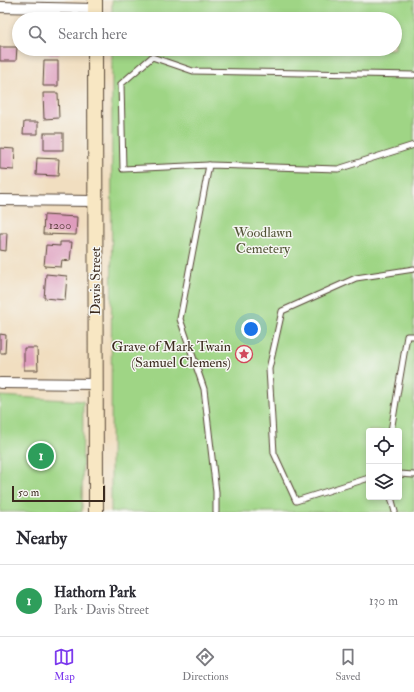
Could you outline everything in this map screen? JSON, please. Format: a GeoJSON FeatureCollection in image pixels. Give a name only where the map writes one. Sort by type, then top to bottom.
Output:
{"type":"FeatureCollection","features":[{"type":"Feature","properties":{"kind":"street"},"geometry":{"type":"LineString","coordinates":[[0,7],[95,9]]}},
{"type":"Feature","properties":{"kind":"street","name":"Davis Street"},"geometry":{"type":"LineString","coordinates":[[95,56],[96,512]]}},
{"type":"Feature","properties":{"kind":"street"},"geometry":{"type":"LineString","coordinates":[[0,200],[95,201]]}},
{"type":"Feature","properties":{"kind":"street"},"geometry":{"type":"LineString","coordinates":[[0,383],[96,384]]}},
{"type":"Feature","properties":{"kind":"lane"},"geometry":{"type":"LineString","coordinates":[[414,75],[193,71],[152,57],[121,84],[123,169],[209,165],[338,169],[414,145]]}},
{"type":"Feature","properties":{"kind":"lane"},"geometry":{"type":"LineString","coordinates":[[209,165],[180,319],[204,389],[216,492],[216,512]]}},
{"type":"Feature","properties":{"kind":"lane"},"geometry":{"type":"LineString","coordinates":[[366,479],[296,501],[274,453],[269,369],[282,311],[356,278],[414,269]]}},
{"type":"Feature","properties":{"kind":"lane"},"geometry":{"type":"LineString","coordinates":[[392,428],[407,336],[414,336]]}},
{"type":"Feature","properties":{"kind":"lane"},"geometry":{"type":"LineString","coordinates":[[402,474],[414,475]]}},
{"type":"Feature","properties":{"kind":"lane"},"geometry":{"type":"LineString","coordinates":[[392,500],[395,512]]}},
{"type":"Feature","properties":{"kind":"green space","name":"Woodlawn Cemetery"},"geometry":{"type":"Polygon","coordinates":[[[112,0],[414,0],[414,512],[111,512],[112,56],[402,56],[402,12],[112,12],[112,0]]]}},
{"type":"Feature","properties":{"kind":"green space"},"geometry":{"type":"Polygon","coordinates":[[[0,396],[83,401],[82,512],[0,512],[0,396]]]}},
{"type":"Feature","properties":{"kind":"building"},"geometry":{"type":"Polygon","coordinates":[[[0,47],[12,47],[12,56],[16,56],[16,61],[0,61],[0,47]]]}},
{"type":"Feature","properties":{"kind":"building"},"geometry":{"type":"Polygon","coordinates":[[[44,61],[58,61],[58,86],[43,86],[44,61]]]}},
{"type":"Feature","properties":{"kind":"building"},"geometry":{"type":"Polygon","coordinates":[[[43,93],[58,93],[59,118],[44,119],[43,93]]]}},
{"type":"Feature","properties":{"kind":"building"},"geometry":{"type":"Polygon","coordinates":[[[24,122],[38,122],[38,134],[23,134],[24,122]]]}},
{"type":"Feature","properties":{"kind":"building"},"geometry":{"type":"Polygon","coordinates":[[[44,133],[63,133],[63,150],[44,150],[44,133]]]}},
{"type":"Feature","properties":{"kind":"building"},"geometry":{"type":"Polygon","coordinates":[[[0,148],[15,149],[14,170],[0,169],[0,148]]]}},
{"type":"Feature","properties":{"kind":"building"},"geometry":{"type":"Polygon","coordinates":[[[37,158],[59,159],[58,176],[36,175],[37,158]]]}},
{"type":"Feature","properties":{"kind":"building"},"geometry":{"type":"Polygon","coordinates":[[[44,215],[77,217],[76,235],[43,234],[44,215]]]}},
{"type":"Feature","properties":{"kind":"building"},"geometry":{"type":"Polygon","coordinates":[[[0,233],[7,233],[6,251],[0,250],[0,233]]]}},
{"type":"Feature","properties":{"kind":"building"},"geometry":{"type":"Polygon","coordinates":[[[60,242],[72,242],[70,261],[62,260],[61,267],[44,266],[46,245],[60,246],[60,242]]]}},
{"type":"Feature","properties":{"kind":"building"},"geometry":{"type":"Polygon","coordinates":[[[46,274],[67,276],[65,300],[44,298],[46,274]]]}},
{"type":"Feature","properties":{"kind":"building"},"geometry":{"type":"Polygon","coordinates":[[[0,334],[6,335],[5,353],[0,353],[0,334]]]}},
{"type":"Feature","properties":{"kind":"building"},"geometry":{"type":"Polygon","coordinates":[[[24,348],[37,348],[38,370],[24,370],[24,348]]]}},
{"type":"Feature","properties":{"kind":"place","name":"Grave of Mark Twain (Samuel Clemens)"},"geometry":{"type":"Point","coordinates":[244,354]}},
{"type":"Feature","properties":{"kind":"place","name":"Hathorn Park"},"geometry":{"type":"Point","coordinates":[41,456]}}]}
